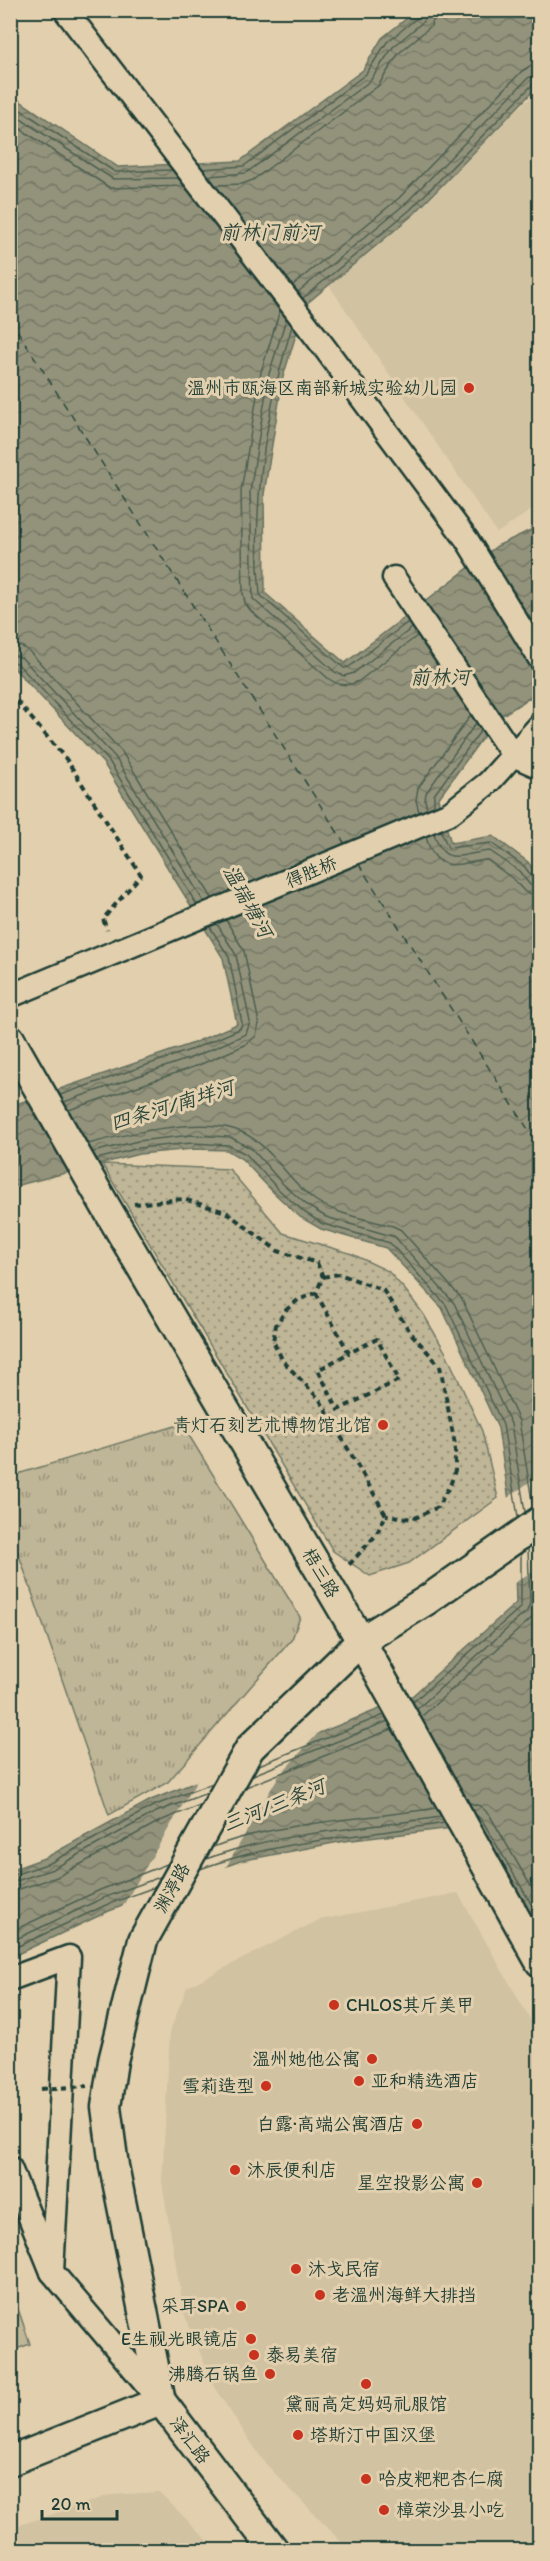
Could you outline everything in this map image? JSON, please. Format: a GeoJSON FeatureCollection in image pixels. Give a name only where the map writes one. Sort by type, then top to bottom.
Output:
{"type":"FeatureCollection","features":[{"type":"Feature","properties":{"kind":"street"},"geometry":{"type":"LineString","coordinates":[[65,10],[324,347],[467,540],[540,658]]}},
{"type":"Feature","properties":{"kind":"street"},"geometry":{"type":"LineString","coordinates":[[394,578],[513,755],[540,767]]}},
{"type":"Feature","properties":{"kind":"street","name":"得胜桥"},"geometry":{"type":"LineString","coordinates":[[10,996],[172,931],[450,813],[488,783],[540,725]]}},
{"type":"Feature","properties":{"kind":"street","name":"梧三路"},"geometry":{"type":"LineString","coordinates":[[17,1051],[100,1197],[361,1641],[540,1962]]}},
{"type":"Feature","properties":{"kind":"street","name":"渊渟路"},"geometry":{"type":"LineString","coordinates":[[161,2401],[114,2166],[106,2107],[113,2061],[143,1940],[250,1748],[361,1641],[427,1599],[540,1521]]}},
{"type":"Feature","properties":{"kind":"street"},"geometry":{"type":"LineString","coordinates":[[10,1979],[69,1957],[52,2272]]}},
{"type":"Feature","properties":{"kind":"street"},"geometry":{"type":"LineString","coordinates":[[10,2168],[52,2272],[161,2401]]}},
{"type":"Feature","properties":{"kind":"street","name":"泽汇路"},"geometry":{"type":"LineString","coordinates":[[10,2461],[161,2401],[274,2550]]}},
{"type":"Feature","properties":{"kind":"path"},"geometry":{"type":"LineString","coordinates":[[10,693],[66,759],[141,875],[103,919],[116,953]]}},
{"type":"Feature","properties":{"kind":"path"},"geometry":{"type":"LineString","coordinates":[[100,1197],[183,1198],[226,1212],[278,1251],[317,1263],[323,1277],[316,1293],[298,1300],[286,1310],[276,1325],[273,1341],[283,1361],[320,1400],[386,1515]]}},
{"type":"Feature","properties":{"kind":"path"},"geometry":{"type":"LineString","coordinates":[[323,1277],[339,1274],[383,1290],[410,1332],[440,1366],[454,1445],[455,1470],[451,1483],[438,1507],[413,1519],[386,1515]]}},
{"type":"Feature","properties":{"kind":"path"},"geometry":{"type":"LineString","coordinates":[[316,1293],[349,1353]]}},
{"type":"Feature","properties":{"kind":"path"},"geometry":{"type":"LineString","coordinates":[[377,1339],[399,1380],[338,1410],[318,1370],[349,1353],[377,1339]]}},
{"type":"Feature","properties":{"kind":"path"},"geometry":{"type":"LineString","coordinates":[[328,1586],[376,1535],[386,1515]]}},
{"type":"Feature","properties":{"kind":"path"},"geometry":{"type":"LineString","coordinates":[[41,2089],[87,2086]]}},
{"type":"Feature","properties":{"kind":"shaded area","name":"温州市瓯海区南部新城实验幼儿园"},"geometry":{"type":"Polygon","coordinates":[[[539,91],[539,505],[497,533],[320,272],[539,91]]]}},
{"type":"Feature","properties":{"kind":"shaded area"},"geometry":{"type":"Polygon","coordinates":[[[458,1893],[539,2035],[539,2550],[349,2550],[265,2463],[214,2387],[184,2313],[162,2182],[170,2031],[187,1987],[319,1920],[458,1893]]]}},
{"type":"Feature","properties":{"kind":"shaded area"},"geometry":{"type":"Polygon","coordinates":[[[159,2492],[217,2550],[11,2550],[11,2528],[110,2495],[159,2492]]]}},
{"type":"Feature","properties":{"kind":"green space"},"geometry":{"type":"Polygon","coordinates":[[[102,1164],[229,1169],[283,1233],[352,1254],[388,1271],[424,1315],[446,1353],[482,1431],[498,1498],[409,1563],[370,1576],[333,1551],[102,1164]]]}},
{"type":"Feature","properties":{"kind":"green space"},"geometry":{"type":"Polygon","coordinates":[[[175,1426],[190,1437],[300,1617],[292,1639],[168,1782],[109,1815],[11,1532],[11,1476],[175,1426]]]}},
{"type":"Feature","properties":{"kind":"green space"},"geometry":{"type":"Polygon","coordinates":[[[11,2288],[30,2344],[10,2351],[11,2288]]]}},
{"type":"Feature","properties":{"kind":"water"},"geometry":{"type":"Polygon","coordinates":[[[416,11],[539,11],[539,85],[414,214],[305,305],[283,377],[264,494],[265,593],[345,663],[497,546],[539,526],[539,692],[496,719],[438,799],[451,843],[493,836],[528,862],[539,877],[539,1946],[469,1826],[344,1841],[240,1861],[109,1911],[11,1957],[11,1870],[47,1857],[151,1800],[412,1696],[516,1603],[514,1533],[498,1428],[442,1308],[386,1248],[321,1229],[300,1217],[242,1159],[227,1150],[193,1149],[139,1154],[11,1187],[10,1106],[191,1044],[237,1024],[223,958],[104,764],[11,665],[11,95],[118,167],[240,161],[363,70],[382,38],[416,11]]]}},
{"type":"Feature","properties":{"kind":"pier"},"geometry":{"type":"Polygon","coordinates":[[[539,1475],[540,1566],[513,1584],[511,1533],[506,1499],[539,1475]]]}},
{"type":"Feature","properties":{"kind":"pier"},"geometry":{"type":"Polygon","coordinates":[[[319,1732],[278,1777],[225,1869],[121,1909],[198,1779],[319,1732]]]}},
{"type":"Feature","properties":{"kind":"ferry route"},"geometry":{"type":"LineString","coordinates":[[10,319],[345,844]]}},
{"type":"Feature","properties":{"kind":"ferry route"},"geometry":{"type":"LineString","coordinates":[[358,863],[540,1148]]}},
{"type":"Feature","properties":{"kind":"place","name":"温州市瓯海区南部新城实验幼儿园"},"geometry":{"type":"Point","coordinates":[469,388]}},
{"type":"Feature","properties":{"kind":"place","name":"青灯石刻艺术博物馆北馆"},"geometry":{"type":"Point","coordinates":[383,1425]}},
{"type":"Feature","properties":{"kind":"place","name":"CHLOS其斤美甲"},"geometry":{"type":"Point","coordinates":[334,2005]}},
{"type":"Feature","properties":{"kind":"place","name":"温州她他公寓"},"geometry":{"type":"Point","coordinates":[372,2059]}},
{"type":"Feature","properties":{"kind":"place","name":"亚和精选酒店"},"geometry":{"type":"Point","coordinates":[359,2081]}},
{"type":"Feature","properties":{"kind":"place","name":"雪莉造型"},"geometry":{"type":"Point","coordinates":[266,2086]}},
{"type":"Feature","properties":{"kind":"place","name":"白露·高端公寓酒店"},"geometry":{"type":"Point","coordinates":[417,2124]}},
{"type":"Feature","properties":{"kind":"place","name":"沐辰便利店"},"geometry":{"type":"Point","coordinates":[235,2170]}},
{"type":"Feature","properties":{"kind":"place","name":"星空投影公寓"},"geometry":{"type":"Point","coordinates":[477,2183]}},
{"type":"Feature","properties":{"kind":"place","name":"沐戈民宿"},"geometry":{"type":"Point","coordinates":[296,2269]}},
{"type":"Feature","properties":{"kind":"place","name":"老温州海鲜大排挡"},"geometry":{"type":"Point","coordinates":[320,2295]}},
{"type":"Feature","properties":{"kind":"place","name":"采耳SPA"},"geometry":{"type":"Point","coordinates":[241,2306]}},
{"type":"Feature","properties":{"kind":"place","name":"E生视光眼镜店"},"geometry":{"type":"Point","coordinates":[251,2339]}},
{"type":"Feature","properties":{"kind":"place","name":"泰易美宿"},"geometry":{"type":"Point","coordinates":[254,2355]}},
{"type":"Feature","properties":{"kind":"place","name":"沸腾石锅鱼"},"geometry":{"type":"Point","coordinates":[270,2374]}},
{"type":"Feature","properties":{"kind":"place","name":"黛丽高定妈妈礼服馆"},"geometry":{"type":"Point","coordinates":[366,2384]}},
{"type":"Feature","properties":{"kind":"place","name":"塔斯汀中国汉堡"},"geometry":{"type":"Point","coordinates":[298,2435]}},
{"type":"Feature","properties":{"kind":"place","name":"哈皮粑粑杏仁腐"},"geometry":{"type":"Point","coordinates":[366,2479]}},
{"type":"Feature","properties":{"kind":"place","name":"樟荣沙县小吃"},"geometry":{"type":"Point","coordinates":[384,2510]}},
{"type":"Feature","properties":{"kind":"water label","name":"前林门前河"},"geometry":{"type":"Point","coordinates":[270,232]}},
{"type":"Feature","properties":{"kind":"water label","name":"前林河"},"geometry":{"type":"Point","coordinates":[440,677]}},
{"type":"Feature","properties":{"kind":"water label","name":"温瑞塘河"},"geometry":{"type":"Point","coordinates":[248,901]}},
{"type":"Feature","properties":{"kind":"water label","name":"四条河/南垟河"},"geometry":{"type":"Point","coordinates":[172,1105]}},
{"type":"Feature","properties":{"kind":"water label","name":"三河/三条河"},"geometry":{"type":"Point","coordinates":[274,1805]}}]}
